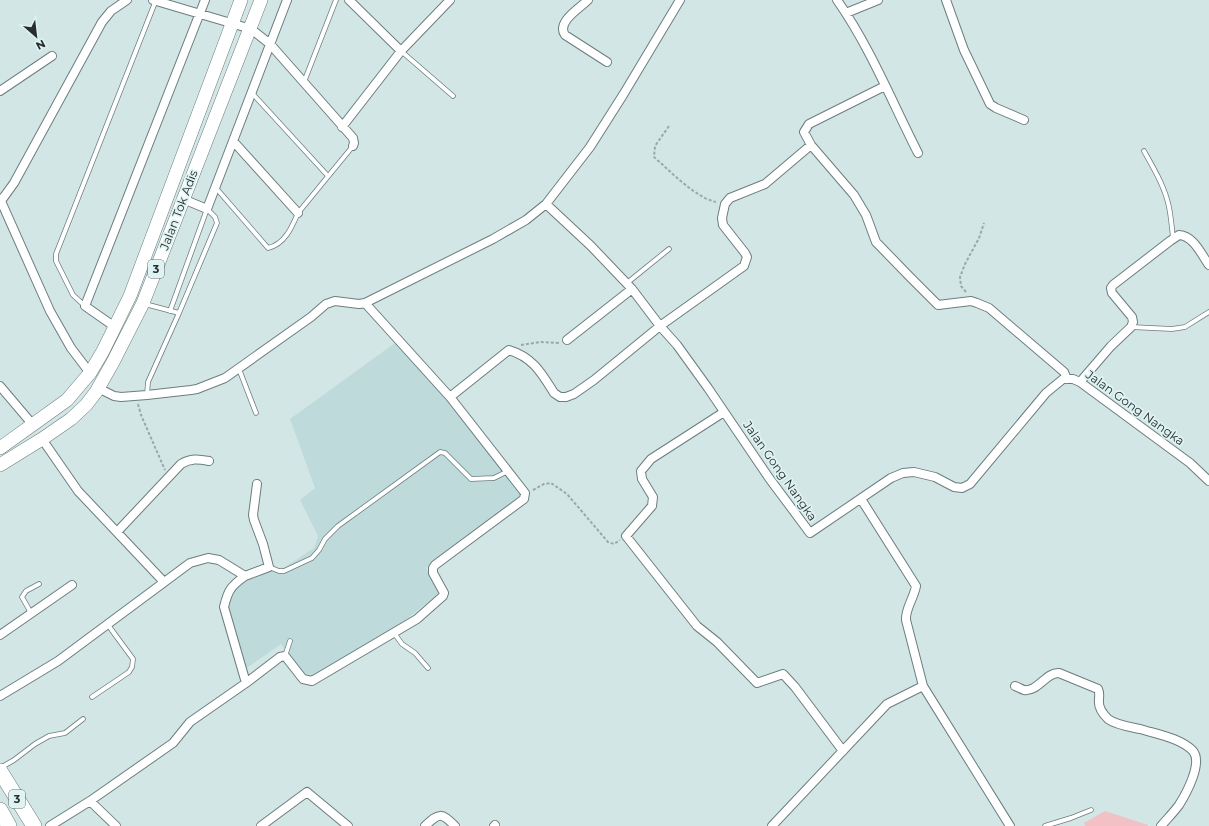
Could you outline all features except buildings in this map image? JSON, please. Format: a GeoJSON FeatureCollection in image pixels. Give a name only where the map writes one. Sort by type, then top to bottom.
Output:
{"type":"FeatureCollection","features":[{"type":"Feature","properties":{"kind":"highway","name":"3"},"geometry":{"type":"LineString","coordinates":[[0,770],[34,826]]}},
{"type":"Feature","properties":{"kind":"highway","name":"3"},"geometry":{"type":"LineString","coordinates":[[0,810],[10,826]]}},
{"type":"Feature","properties":{"kind":"main road","name":"Jalan Tok Adis"},"geometry":{"type":"LineString","coordinates":[[0,448],[67,400],[90,373],[115,327],[130,296],[241,0]]}},
{"type":"Feature","properties":{"kind":"main road","name":"Jalan Tok Adis"},"geometry":{"type":"LineString","coordinates":[[0,464],[42,439],[86,405],[113,362],[143,303],[182,199],[251,29],[261,0]]}},
{"type":"Feature","properties":{"kind":"street"},"geometry":{"type":"LineString","coordinates":[[90,373],[71,348],[50,311],[0,200],[14,183],[102,22],[111,11],[127,0]]}},
{"type":"Feature","properties":{"kind":"street"},"geometry":{"type":"LineString","coordinates":[[155,0],[251,29],[270,44],[353,138],[353,146]]}},
{"type":"Feature","properties":{"kind":"street"},"geometry":{"type":"LineString","coordinates":[[115,327],[85,306],[205,0]]}},
{"type":"Feature","properties":{"kind":"street"},"geometry":{"type":"LineString","coordinates":[[182,199],[208,209],[287,0]]}},
{"type":"Feature","properties":{"kind":"street"},"geometry":{"type":"LineString","coordinates":[[349,0],[400,51]]}},
{"type":"Feature","properties":{"kind":"street"},"geometry":{"type":"LineString","coordinates":[[342,127],[400,51],[450,0]]}},
{"type":"Feature","properties":{"kind":"street"},"geometry":{"type":"LineString","coordinates":[[588,0],[566,19],[563,23],[562,29],[565,35],[607,62]]}},
{"type":"Feature","properties":{"kind":"street"},"geometry":{"type":"LineString","coordinates":[[98,388],[114,396],[136,396],[191,390],[225,378],[311,317],[326,304],[335,301],[365,304],[417,276],[493,239],[526,220],[546,204],[590,147],[680,0]]}},
{"type":"Feature","properties":{"kind":"street"},"geometry":{"type":"LineString","coordinates":[[836,0],[846,13],[860,38],[918,153]]}},
{"type":"Feature","properties":{"kind":"street"},"geometry":{"type":"LineString","coordinates":[[846,13],[878,0]]}},
{"type":"Feature","properties":{"kind":"street"},"geometry":{"type":"LineString","coordinates":[[946,0],[964,50],[990,104],[1024,120]]}},
{"type":"Feature","properties":{"kind":"street"},"geometry":{"type":"LineString","coordinates":[[0,91],[52,56]]}},
{"type":"Feature","properties":{"kind":"street"},"geometry":{"type":"LineString","coordinates":[[885,86],[809,124],[804,132],[811,145],[854,195],[866,215],[876,242],[938,305],[971,301],[977,302],[989,308],[1064,372],[1067,379]]}},
{"type":"Feature","properties":{"kind":"street"},"geometry":{"type":"LineString","coordinates":[[233,141],[298,213]]}},
{"type":"Feature","properties":{"kind":"street"},"geometry":{"type":"LineString","coordinates":[[450,396],[509,350],[518,352],[532,362],[554,393],[560,397],[566,397],[574,394],[594,380],[660,326],[744,266],[747,257],[745,252],[723,225],[722,218],[725,204],[730,198],[765,184],[811,145]]}},
{"type":"Feature","properties":{"kind":"street","name":"Jalan Gong Nangka"},"geometry":{"type":"LineString","coordinates":[[546,204],[591,246],[629,286],[677,345],[769,478],[810,533],[891,478],[903,473],[914,472],[935,477],[954,487],[962,488],[970,484],[1046,393],[1063,379],[1073,379],[1080,382],[1190,463],[1209,481]]}},
{"type":"Feature","properties":{"kind":"street"},"geometry":{"type":"LineString","coordinates":[[1080,382],[1110,346],[1131,327],[1133,322],[1133,319],[1113,295],[1111,288],[1113,285],[1179,235],[1188,237],[1193,242],[1209,265]]}},
{"type":"Feature","properties":{"kind":"street"},"geometry":{"type":"LineString","coordinates":[[568,340],[629,286]]}},
{"type":"Feature","properties":{"kind":"street"},"geometry":{"type":"LineString","coordinates":[[53,825],[173,743],[190,722],[280,657],[285,656],[303,679],[312,682],[417,619],[443,596],[444,593],[433,573],[433,568],[435,565],[524,499],[525,493],[450,396],[365,304]]}},
{"type":"Feature","properties":{"kind":"street"},"geometry":{"type":"LineString","coordinates":[[0,386],[33,425]]}},
{"type":"Feature","properties":{"kind":"street"},"geometry":{"type":"LineString","coordinates":[[724,412],[651,459],[640,471],[642,479],[653,497],[652,506],[626,536],[697,626],[717,642],[757,683],[783,674],[795,687],[843,751]]}},
{"type":"Feature","properties":{"kind":"street"},"geometry":{"type":"LineString","coordinates":[[42,439],[78,491],[164,582]]}},
{"type":"Feature","properties":{"kind":"street"},"geometry":{"type":"LineString","coordinates":[[116,532],[181,464],[189,460],[196,459],[209,461]]}},
{"type":"Feature","properties":{"kind":"street"},"geometry":{"type":"LineString","coordinates":[[246,683],[224,607],[227,595],[233,585],[245,576],[269,567],[253,514],[257,484]]}},
{"type":"Feature","properties":{"kind":"street"},"geometry":{"type":"LineString","coordinates":[[861,499],[916,586],[915,594],[906,615],[906,620],[923,686],[1010,826]]}},
{"type":"Feature","properties":{"kind":"street"},"geometry":{"type":"LineString","coordinates":[[0,696],[58,661],[190,563],[208,558],[220,560],[245,576]]}},
{"type":"Feature","properties":{"kind":"street"},"geometry":{"type":"LineString","coordinates":[[0,635],[72,585]]}},
{"type":"Feature","properties":{"kind":"street"},"geometry":{"type":"LineString","coordinates":[[1015,686],[1024,690],[1029,690],[1054,673],[1059,673],[1098,689],[1100,693],[1098,703],[1099,706],[1109,719],[1119,724],[1175,739],[1193,751],[1196,757],[1196,763],[1192,782],[1179,805],[1162,826]]}},
{"type":"Feature","properties":{"kind":"street"},"geometry":{"type":"LineString","coordinates":[[772,826],[887,704],[923,686]]}},
{"type":"Feature","properties":{"kind":"street"},"geometry":{"type":"LineString","coordinates":[[261,826],[307,792],[348,826]]}},
{"type":"Feature","properties":{"kind":"street"},"geometry":{"type":"LineString","coordinates":[[90,800],[116,826]]}},
{"type":"Feature","properties":{"kind":"street"},"geometry":{"type":"LineString","coordinates":[[425,826],[437,816],[443,816],[455,826]]}},
{"type":"Feature","properties":{"kind":"lane"},"geometry":{"type":"LineString","coordinates":[[85,306],[73,295],[56,261],[56,254],[155,0]]}},
{"type":"Feature","properties":{"kind":"lane"},"geometry":{"type":"LineString","coordinates":[[304,82],[336,0]]}},
{"type":"Feature","properties":{"kind":"lane"},"geometry":{"type":"LineString","coordinates":[[400,51],[453,96]]}},
{"type":"Feature","properties":{"kind":"lane"},"geometry":{"type":"LineString","coordinates":[[252,93],[328,176]]}},
{"type":"Feature","properties":{"kind":"lane"},"geometry":{"type":"LineString","coordinates":[[216,188],[268,248],[276,246],[293,225],[298,213],[353,146]]}},
{"type":"Feature","properties":{"kind":"lane"},"geometry":{"type":"LineString","coordinates":[[1144,151],[1160,181],[1169,206],[1173,239]]}},
{"type":"Feature","properties":{"kind":"lane"},"geometry":{"type":"LineString","coordinates":[[147,395],[148,382],[217,223],[215,217],[208,209],[170,311]]}},
{"type":"Feature","properties":{"kind":"lane"},"geometry":{"type":"LineString","coordinates":[[629,286],[669,249]]}},
{"type":"Feature","properties":{"kind":"lane"},"geometry":{"type":"LineString","coordinates":[[143,303],[179,313]]}},
{"type":"Feature","properties":{"kind":"lane"},"geometry":{"type":"LineString","coordinates":[[1131,327],[1172,329],[1185,327],[1209,312]]}},
{"type":"Feature","properties":{"kind":"lane"},"geometry":{"type":"LineString","coordinates":[[239,369],[256,413]]}},
{"type":"Feature","properties":{"kind":"lane"},"geometry":{"type":"LineString","coordinates":[[269,567],[279,571],[284,571],[312,558],[319,550],[325,539],[338,526],[440,452],[446,453],[471,479],[494,478],[509,471]]}},
{"type":"Feature","properties":{"kind":"lane"},"geometry":{"type":"LineString","coordinates":[[32,614],[22,597],[26,591],[39,584]]}},
{"type":"Feature","properties":{"kind":"lane"},"geometry":{"type":"LineString","coordinates":[[92,697],[129,672],[132,667],[133,659],[108,625]]}},
{"type":"Feature","properties":{"kind":"lane"},"geometry":{"type":"LineString","coordinates":[[394,633],[402,644],[415,653],[428,668]]}},
{"type":"Feature","properties":{"kind":"lane"},"geometry":{"type":"LineString","coordinates":[[285,656],[290,641]]}},
{"type":"Feature","properties":{"kind":"lane"},"geometry":{"type":"LineString","coordinates":[[0,770],[35,744],[49,736],[65,733],[82,719]]}},
{"type":"Feature","properties":{"kind":"lane"},"geometry":{"type":"LineString","coordinates":[[1045,826],[1091,810]]}},
{"type":"Feature","properties":{"kind":"path"},"geometry":{"type":"LineString","coordinates":[[669,126],[655,146],[654,158],[694,191],[710,201],[725,204]]}},
{"type":"Feature","properties":{"kind":"path"},"geometry":{"type":"LineString","coordinates":[[977,302],[961,286],[960,277],[979,238],[984,223]]}},
{"type":"Feature","properties":{"kind":"path"},"geometry":{"type":"LineString","coordinates":[[509,350],[525,344],[541,342],[562,343],[568,340]]}},
{"type":"Feature","properties":{"kind":"path"},"geometry":{"type":"LineString","coordinates":[[136,396],[141,416],[169,476]]}},
{"type":"Feature","properties":{"kind":"path"},"geometry":{"type":"LineString","coordinates":[[525,493],[544,484],[551,483],[567,494],[608,542],[614,544],[626,536]]}},
{"type":"Feature","properties":{"kind":"shaded area"},"geometry":{"type":"Polygon","coordinates":[[[395,343],[446,398],[523,495],[426,568],[440,592],[402,623],[313,675],[304,674],[281,644],[244,670],[226,605],[231,589],[269,569],[274,572],[279,571],[314,548],[318,536],[300,500],[315,488],[290,419],[395,343]]]}},
{"type":"Feature","properties":{"kind":"shaded area"},"geometry":{"type":"Polygon","coordinates":[[[1105,811],[1148,826],[1085,826],[1084,823],[1105,811]]]}}]}
